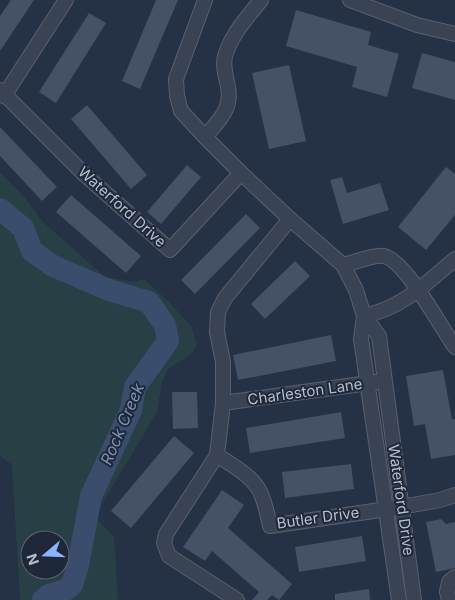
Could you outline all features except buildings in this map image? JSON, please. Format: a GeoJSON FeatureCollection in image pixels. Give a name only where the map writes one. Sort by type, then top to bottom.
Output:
{"type":"FeatureCollection","features":[{"type":"Feature","properties":{"kind":"street"},"geometry":{"type":"LineString","coordinates":[[2,93],[66,0]]}},
{"type":"Feature","properties":{"kind":"street","name":"Waterford Drive"},"geometry":{"type":"LineString","coordinates":[[205,0],[176,79],[177,96],[181,111],[241,173],[343,265],[356,290],[364,316],[379,336],[414,600]]}},
{"type":"Feature","properties":{"kind":"street"},"geometry":{"type":"LineString","coordinates":[[205,137],[224,115],[229,101],[224,64],[234,33],[261,0]]}},
{"type":"Feature","properties":{"kind":"street"},"geometry":{"type":"LineString","coordinates":[[350,0],[418,25],[455,34]]}},
{"type":"Feature","properties":{"kind":"street","name":"Waterford Drive"},"geometry":{"type":"LineString","coordinates":[[2,93],[84,174],[170,250],[241,173]]}},
{"type":"Feature","properties":{"kind":"street"},"geometry":{"type":"LineString","coordinates":[[237,600],[169,556],[164,543],[166,534],[217,455],[223,403],[223,362],[217,332],[218,312],[225,298],[290,218]]}},
{"type":"Feature","properties":{"kind":"street"},"geometry":{"type":"LineString","coordinates":[[343,265],[383,256],[393,260],[419,290],[445,334],[455,347]]}},
{"type":"Feature","properties":{"kind":"street"},"geometry":{"type":"LineString","coordinates":[[364,316],[395,306],[419,290],[455,259]]}},
{"type":"Feature","properties":{"kind":"street","name":"Waterford Drive"},"geometry":{"type":"LineString","coordinates":[[364,316],[361,339],[399,600]]}},
{"type":"Feature","properties":{"kind":"street","name":"Charleston Lane"},"geometry":{"type":"LineString","coordinates":[[223,403],[386,381]]}},
{"type":"Feature","properties":{"kind":"street","name":"Butler Drive"},"geometry":{"type":"LineString","coordinates":[[217,455],[257,487],[264,503],[270,526],[401,507],[440,500],[455,494]]}},
{"type":"Feature","properties":{"kind":"street"},"geometry":{"type":"LineString","coordinates":[[449,600],[447,592],[449,582],[455,577]]}},
{"type":"Feature","properties":{"kind":"green space"},"geometry":{"type":"Polygon","coordinates":[[[0,172],[26,199],[42,221],[105,277],[134,282],[144,279],[191,326],[197,345],[191,354],[168,369],[162,382],[157,412],[94,517],[114,536],[118,600],[20,600],[12,465],[0,456],[0,172]]]}},
{"type":"Feature","properties":{"kind":"waterway","name":"Rock Creek"},"geometry":{"type":"LineString","coordinates":[[0,209],[23,228],[32,251],[53,266],[109,290],[149,302],[165,325],[168,341],[135,387],[131,410],[91,496],[78,565],[72,585],[64,591],[49,595],[43,600]]}}]}
